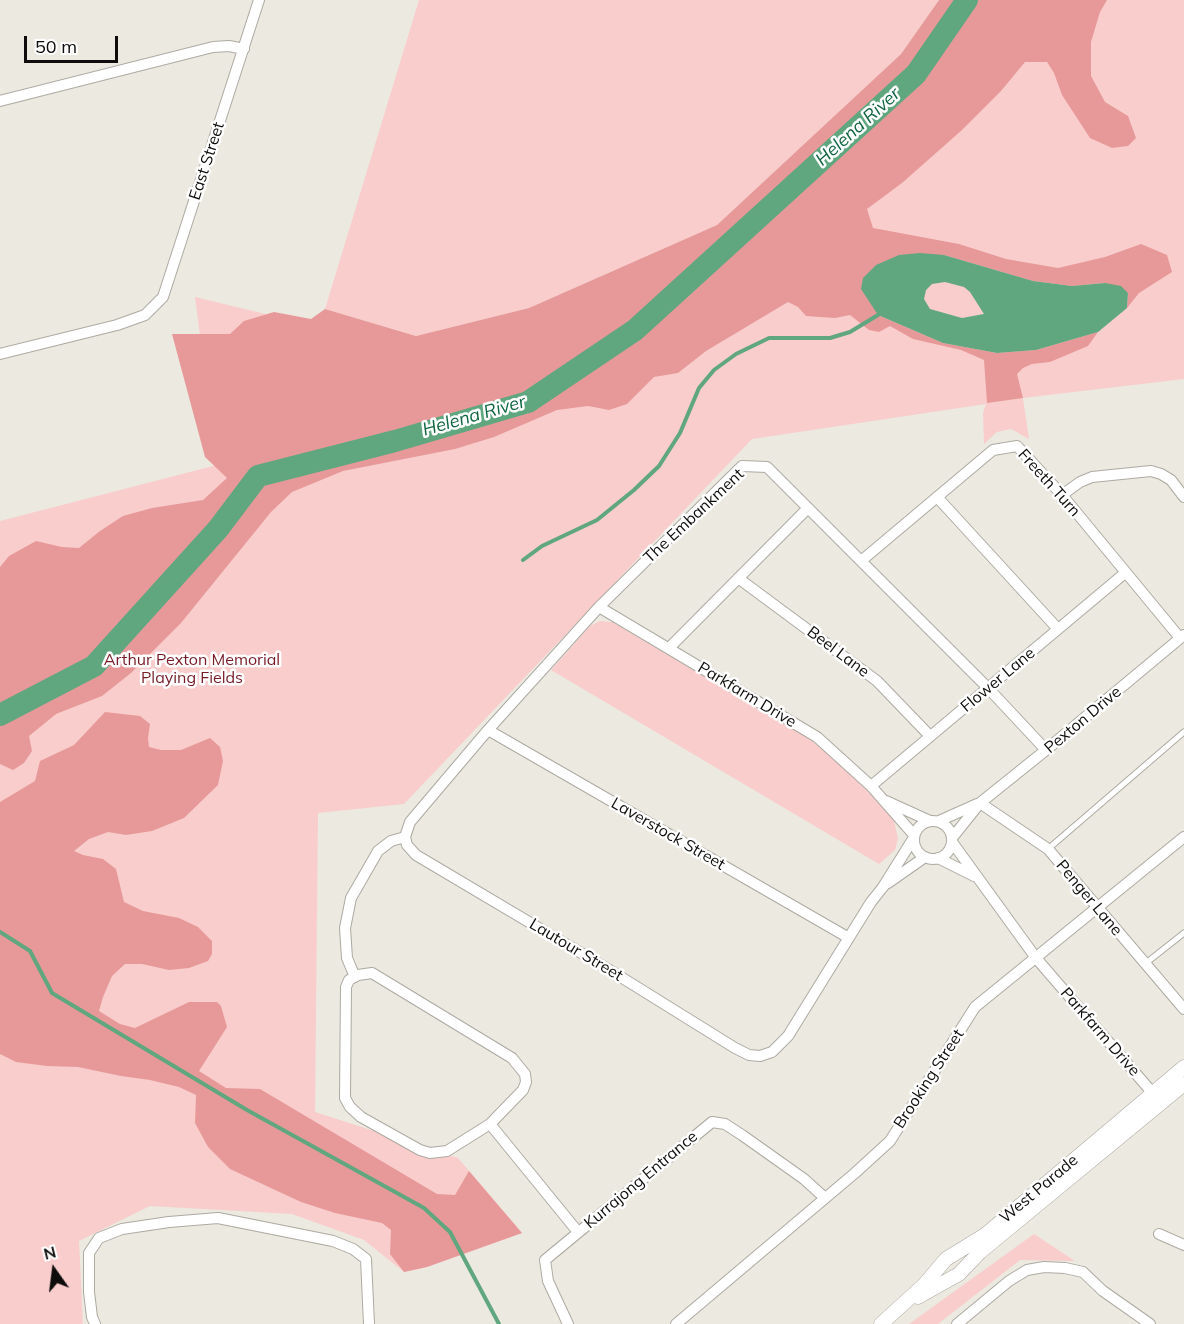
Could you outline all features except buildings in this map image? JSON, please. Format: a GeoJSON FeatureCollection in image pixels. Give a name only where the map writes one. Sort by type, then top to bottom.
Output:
{"type":"FeatureCollection","features":[{"type":"Feature","properties":{"kind":"street","name":"East Street"},"geometry":{"type":"LineString","coordinates":[[0,354],[117,325],[145,315],[163,297],[260,0]]}},
{"type":"Feature","properties":{"kind":"street"},"geometry":{"type":"LineString","coordinates":[[0,101],[213,47],[229,46],[244,49]]}},
{"type":"Feature","properties":{"kind":"street","name":"Freeth Turn"},"geometry":{"type":"LineString","coordinates":[[861,561],[993,450],[1017,446],[1062,495],[1125,573],[1183,639]]}},
{"type":"Feature","properties":{"kind":"street","name":"The Embankment"},"geometry":{"type":"LineString","coordinates":[[405,837],[410,822],[488,730],[599,607],[742,466],[767,467],[988,688],[1046,750]]}},
{"type":"Feature","properties":{"kind":"street"},"geometry":{"type":"LineString","coordinates":[[1062,495],[1080,482],[1092,477],[1151,471],[1171,480],[1184,497]]}},
{"type":"Feature","properties":{"kind":"street"},"geometry":{"type":"LineString","coordinates":[[937,496],[1058,629]]}},
{"type":"Feature","properties":{"kind":"street"},"geometry":{"type":"LineString","coordinates":[[669,648],[808,508]]}},
{"type":"Feature","properties":{"kind":"street","name":"Flower Lane"},"geometry":{"type":"LineString","coordinates":[[871,786],[1125,573]]}},
{"type":"Feature","properties":{"kind":"street","name":"Beel Lane"},"geometry":{"type":"LineString","coordinates":[[738,578],[878,681],[930,736]]}},
{"type":"Feature","properties":{"kind":"street","name":"Parkfarm Drive"},"geometry":{"type":"LineString","coordinates":[[599,607],[817,736],[871,786],[914,837],[918,852],[925,857],[938,858],[975,876]]}},
{"type":"Feature","properties":{"kind":"street","name":"Pexton Drive"},"geometry":{"type":"LineString","coordinates":[[952,840],[980,803],[1183,639]]}},
{"type":"Feature","properties":{"kind":"street","name":"Laverstock Street"},"geometry":{"type":"LineString","coordinates":[[488,730],[849,938]]}},
{"type":"Feature","properties":{"kind":"street","name":"Parkfarm Drive"},"geometry":{"type":"LineString","coordinates":[[883,800],[934,821],[949,830],[952,840],[975,876],[1036,958],[1157,1098]]}},
{"type":"Feature","properties":{"kind":"street","name":"Pexton Drive"},"geometry":{"type":"LineString","coordinates":[[934,821],[980,803]]}},
{"type":"Feature","properties":{"kind":"street","name":"Penger Lane"},"geometry":{"type":"LineString","coordinates":[[980,803],[1047,849],[1184,1009]]}},
{"type":"Feature","properties":{"kind":"street"},"geometry":{"type":"LineString","coordinates":[[849,938],[883,887],[918,827],[934,821]]}},
{"type":"Feature","properties":{"kind":"street"},"geometry":{"type":"LineString","coordinates":[[355,977],[347,958],[345,928],[351,898],[378,851],[391,841],[405,837]]}},
{"type":"Feature","properties":{"kind":"street","name":"Lautour Street"},"geometry":{"type":"LineString","coordinates":[[405,837],[407,845],[416,855],[608,969],[735,1048],[749,1054],[760,1056],[772,1052],[781,1045],[849,938]]}},
{"type":"Feature","properties":{"kind":"street","name":"Brooking Street"},"geometry":{"type":"LineString","coordinates":[[676,1324],[890,1141],[975,1007],[1184,837]]}},
{"type":"Feature","properties":{"kind":"street"},"geometry":{"type":"LineString","coordinates":[[938,858],[949,851],[952,840]]}},
{"type":"Feature","properties":{"kind":"street"},"geometry":{"type":"LineString","coordinates":[[883,887],[925,857]]}},
{"type":"Feature","properties":{"kind":"street"},"geometry":{"type":"LineString","coordinates":[[372,973],[520,1065],[526,1082],[523,1090],[490,1124],[447,1150],[430,1153],[420,1150],[360,1117],[350,1107],[345,1098],[346,987],[349,980],[372,973]]}},
{"type":"Feature","properties":{"kind":"street","name":"West Parade"},"geometry":{"type":"LineString","coordinates":[[881,1324],[927,1291],[959,1274],[980,1252],[1157,1098],[1184,1067]]}},
{"type":"Feature","properties":{"kind":"street","name":"West Parade"},"geometry":{"type":"LineString","coordinates":[[896,1312],[924,1285],[946,1259],[985,1235],[1157,1098],[1184,1084]]}},
{"type":"Feature","properties":{"kind":"street","name":"Kurrajong Entrance"},"geometry":{"type":"LineString","coordinates":[[568,1324],[548,1281],[545,1260],[712,1122],[724,1124],[742,1135],[804,1179],[825,1198]]}},
{"type":"Feature","properties":{"kind":"street"},"geometry":{"type":"LineString","coordinates":[[490,1124],[578,1232]]}},
{"type":"Feature","properties":{"kind":"street"},"geometry":{"type":"LineString","coordinates":[[95,1324],[89,1292],[89,1252],[99,1238],[122,1229],[169,1221],[218,1218],[333,1241],[353,1249],[366,1259],[369,1324]]}},
{"type":"Feature","properties":{"kind":"street"},"geometry":{"type":"LineString","coordinates":[[1159,1234],[1184,1245]]}},
{"type":"Feature","properties":{"kind":"street"},"geometry":{"type":"LineString","coordinates":[[961,1323],[1009,1281],[1028,1270],[1044,1267],[1083,1272],[1103,1291],[1150,1324]]}},
{"type":"Feature","properties":{"kind":"lane"},"geometry":{"type":"LineString","coordinates":[[1047,849],[1184,732]]}},
{"type":"Feature","properties":{"kind":"lane"},"geometry":{"type":"LineString","coordinates":[[1144,964],[1184,933]]}},
{"type":"Feature","properties":{"kind":"green space"},"geometry":{"type":"Polygon","coordinates":[[[419,0],[939,0],[901,54],[717,225],[529,308],[416,336],[325,309],[419,0]]]}},
{"type":"Feature","properties":{"kind":"green space","name":"Arthur Pexton Memorial Playing Fields"},"geometry":{"type":"Polygon","coordinates":[[[989,0],[1184,0],[1184,379],[1023,398],[1029,439],[1011,429],[997,432],[984,444],[983,413],[986,404],[752,439],[404,804],[318,813],[315,1112],[458,1158],[522,1233],[427,1267],[404,1272],[364,1240],[292,1214],[150,1206],[79,1241],[83,1324],[0,1324],[0,521],[217,465],[195,297],[501,371],[605,318],[989,0]]]}},
{"type":"Feature","properties":{"kind":"green space"},"geometry":{"type":"Polygon","coordinates":[[[600,621],[612,622],[802,734],[823,749],[878,801],[894,821],[898,838],[895,850],[879,864],[551,670],[590,626],[600,621]]]}},
{"type":"Feature","properties":{"kind":"green space"},"geometry":{"type":"Polygon","coordinates":[[[1034,1234],[1075,1261],[1020,1260],[938,1324],[909,1324],[1034,1234]]]}},
{"type":"Feature","properties":{"kind":"shaded area"},"geometry":{"type":"Polygon","coordinates":[[[939,0],[1107,0],[1100,12],[1091,42],[1091,76],[1105,102],[1128,116],[1136,138],[1128,146],[1112,148],[1090,138],[1062,95],[1054,73],[1047,62],[1025,62],[1001,91],[962,130],[902,183],[867,209],[873,228],[959,244],[1006,259],[1058,268],[1105,257],[1141,244],[1167,255],[1172,272],[1139,293],[1127,308],[1128,293],[1105,283],[1072,286],[1033,281],[944,255],[878,315],[943,343],[997,353],[1036,350],[1098,332],[1088,346],[1050,362],[1032,364],[1023,368],[1017,374],[1023,398],[987,403],[984,360],[961,350],[913,339],[890,326],[879,332],[869,330],[850,315],[835,318],[806,316],[798,307],[788,302],[706,351],[678,373],[654,377],[627,404],[609,410],[588,406],[557,410],[494,437],[455,449],[343,471],[292,492],[271,512],[181,623],[131,673],[102,696],[56,714],[29,736],[32,751],[24,763],[13,770],[0,764],[0,567],[9,556],[36,541],[79,548],[123,516],[152,508],[203,500],[227,478],[205,457],[172,334],[230,334],[244,321],[274,312],[311,319],[325,309],[416,336],[529,308],[717,225],[901,54],[939,0]]]}},
{"type":"Feature","properties":{"kind":"shaded area"},"geometry":{"type":"Polygon","coordinates":[[[920,253],[944,255],[1033,281],[1072,286],[1105,283],[1121,286],[1128,293],[1127,308],[1098,332],[1036,350],[997,353],[943,343],[878,315],[861,289],[863,278],[876,265],[899,255],[920,253]],[[945,282],[932,284],[926,290],[924,299],[930,309],[962,318],[984,314],[970,292],[964,287],[945,282]]]}},
{"type":"Feature","properties":{"kind":"shaded area"},"geometry":{"type":"Polygon","coordinates":[[[105,712],[140,716],[150,724],[149,747],[161,750],[181,750],[210,738],[220,747],[223,761],[218,785],[184,818],[152,831],[126,835],[108,832],[89,839],[74,851],[103,859],[116,869],[124,902],[143,911],[179,918],[198,927],[212,941],[212,954],[208,961],[189,968],[169,970],[142,964],[125,964],[112,976],[99,1011],[120,1024],[135,1028],[189,1002],[217,1002],[221,1006],[227,1027],[199,1071],[226,1088],[260,1089],[437,1194],[455,1195],[469,1171],[522,1233],[427,1267],[404,1272],[390,1254],[391,1230],[382,1223],[335,1213],[301,1202],[230,1169],[208,1147],[195,1123],[196,1095],[179,1087],[150,1080],[78,1067],[16,1062],[0,1054],[0,802],[35,781],[40,761],[74,745],[105,712]]]}},
{"type":"Feature","properties":{"kind":"waterway","name":"Helena River"},"geometry":{"type":"LineString","coordinates":[[0,715],[94,666],[218,529],[258,476],[395,441],[528,402],[635,330],[916,74],[967,0]]}},
{"type":"Feature","properties":{"kind":"waterway"},"geometry":{"type":"LineString","coordinates":[[523,560],[542,546],[597,520],[659,466],[680,433],[699,388],[714,370],[736,354],[769,338],[830,338],[850,332],[878,315]]}},
{"type":"Feature","properties":{"kind":"waterway"},"geometry":{"type":"LineString","coordinates":[[0,932],[30,951],[52,993],[247,1110],[424,1208],[450,1232],[499,1324]]}}]}
